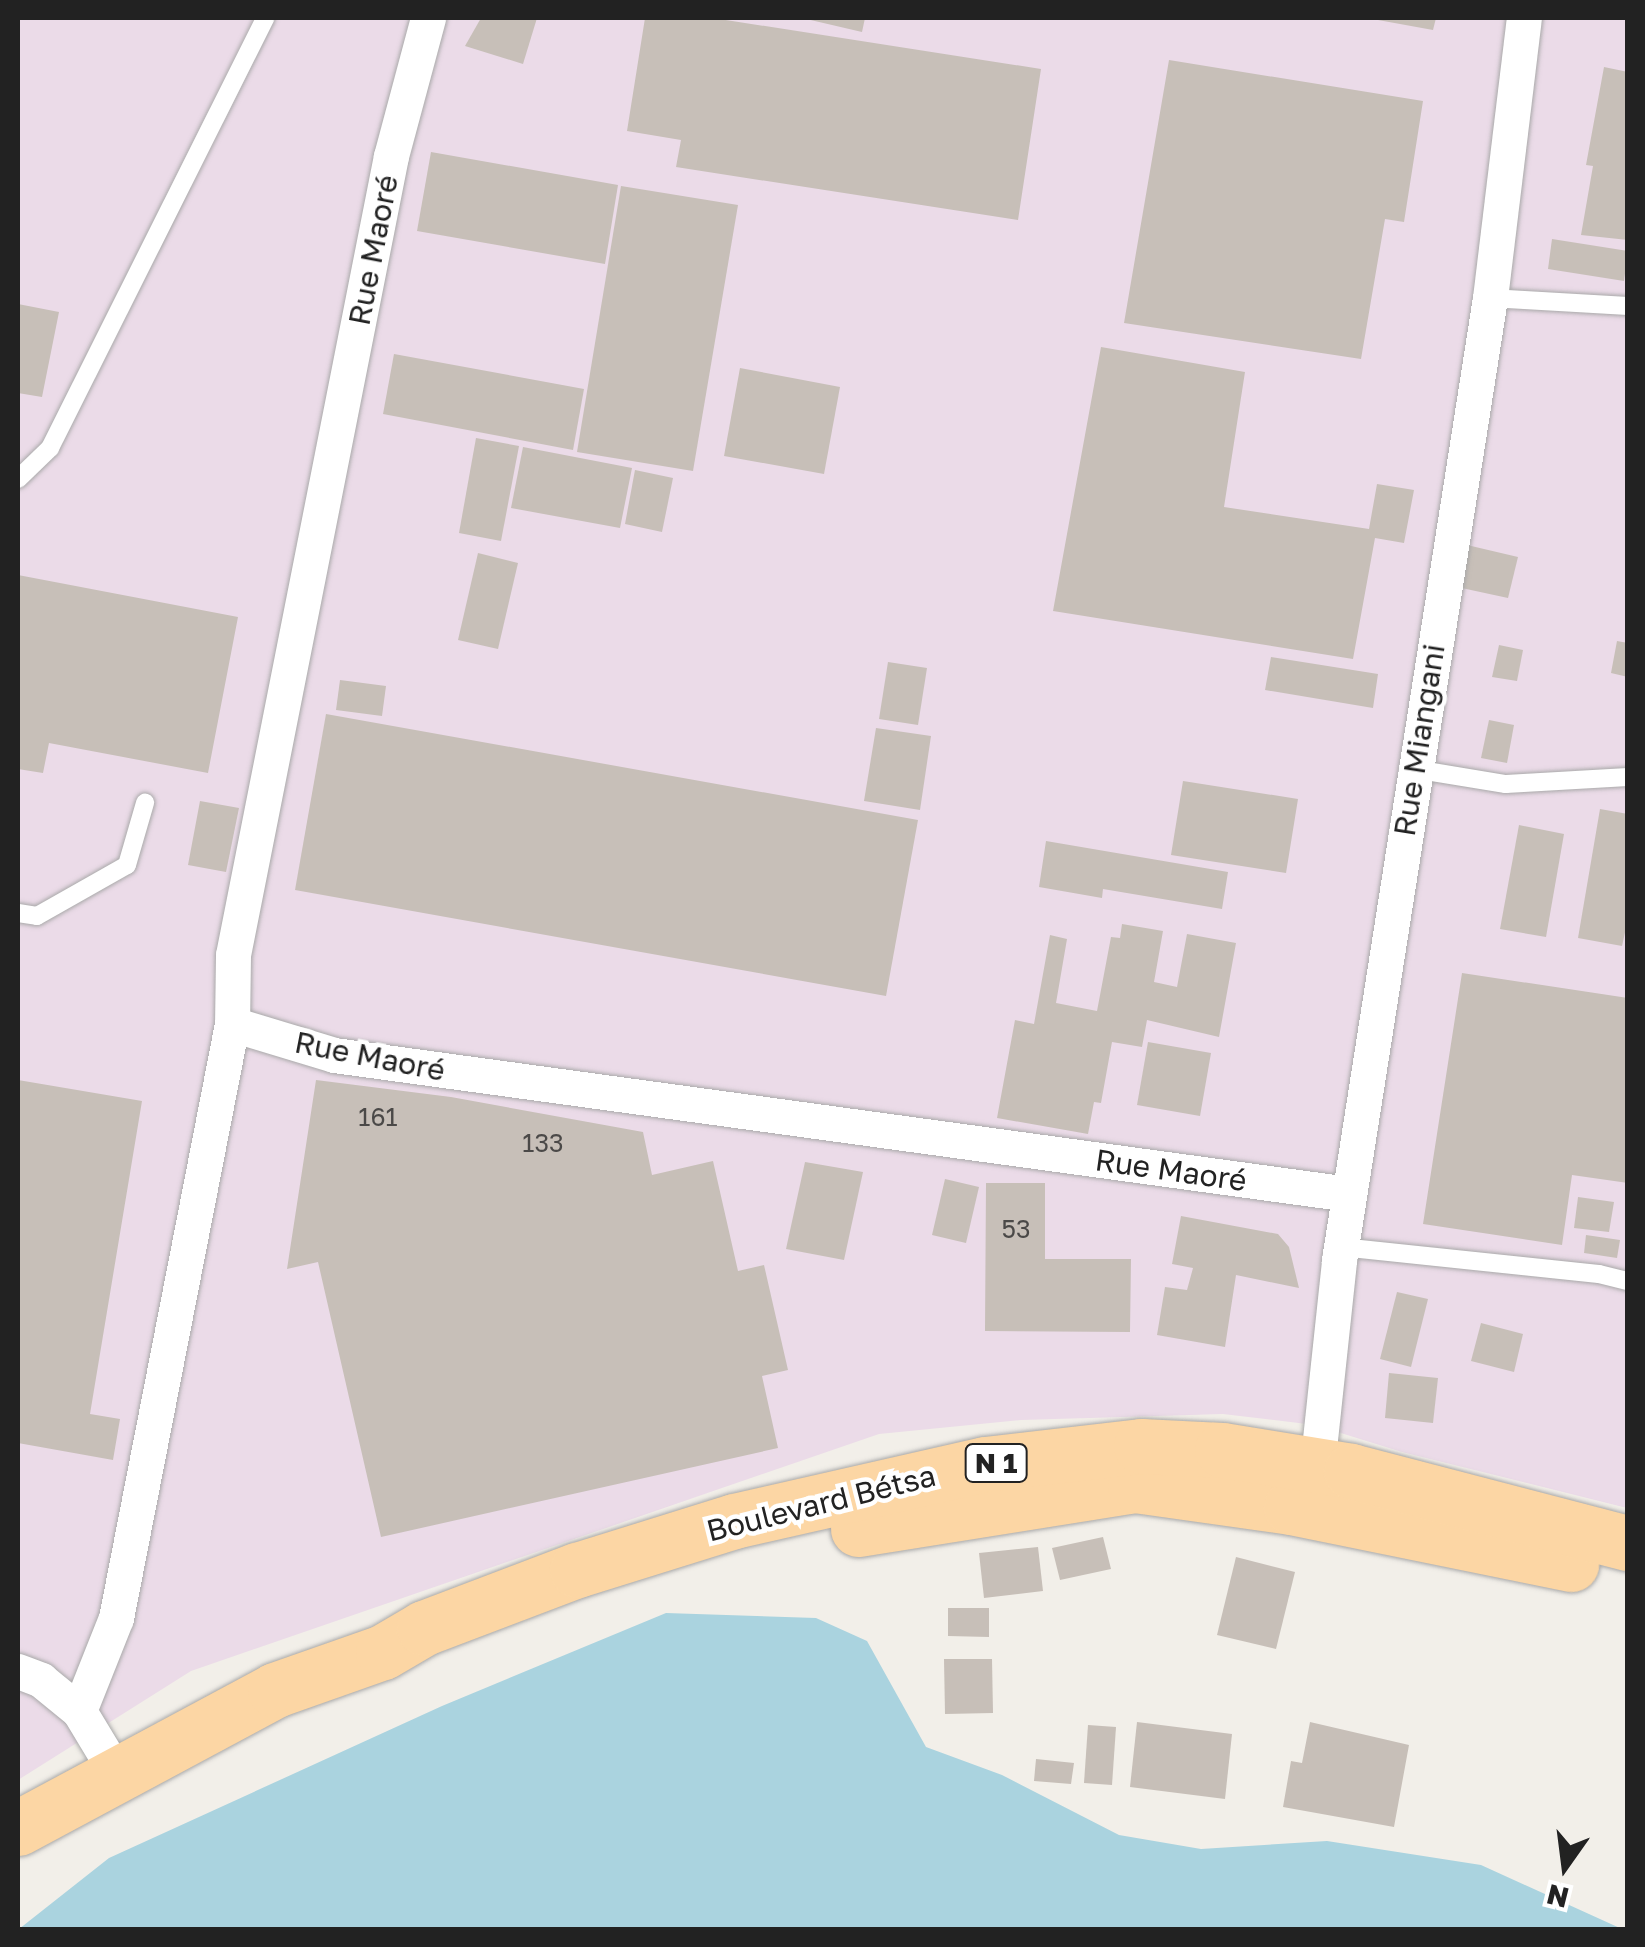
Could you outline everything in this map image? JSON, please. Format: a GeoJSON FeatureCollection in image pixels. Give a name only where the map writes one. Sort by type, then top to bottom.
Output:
{"type":"FeatureCollection","features":[{"type":"Feature","properties":{"kind":"main road","name":"Boulevard Bétsa"},"geometry":{"type":"LineString","coordinates":[[18,1828],[274,1690],[383,1652],[424,1628],[577,1570],[734,1521],[985,1464],[1141,1446],[1222,1450],[1315,1488],[1628,1576]]}},
{"type":"Feature","properties":{"kind":"main road","name":"Boulevard Bétsa"},"geometry":{"type":"LineString","coordinates":[[383,1652],[434,1652],[701,1562],[826,1534],[1134,1485],[1267,1478],[1628,1543]]}},
{"type":"Feature","properties":{"kind":"street","name":"Rue Maoré"},"geometry":{"type":"LineString","coordinates":[[428,18],[391,156],[233,954],[232,1024],[334,1055],[1348,1194]]}},
{"type":"Feature","properties":{"kind":"street","name":"Rue Miangani"},"geometry":{"type":"LineString","coordinates":[[1315,1488],[1348,1194],[1490,298],[1524,18]]}},
{"type":"Feature","properties":{"kind":"street"},"geometry":{"type":"LineString","coordinates":[[79,1711],[116,1618],[232,1024]]}},
{"type":"Feature","properties":{"kind":"street"},"geometry":{"type":"LineString","coordinates":[[18,1672],[41,1680],[79,1711],[118,1774]]}},
{"type":"Feature","properties":{"kind":"lane"},"geometry":{"type":"LineString","coordinates":[[18,479],[50,448],[265,18]]}},
{"type":"Feature","properties":{"kind":"lane"},"geometry":{"type":"LineString","coordinates":[[1490,298],[1628,306]]}},
{"type":"Feature","properties":{"kind":"lane"},"geometry":{"type":"LineString","coordinates":[[1414,769],[1506,784],[1628,777]]}},
{"type":"Feature","properties":{"kind":"lane"},"geometry":{"type":"LineString","coordinates":[[18,913],[37,916],[127,865],[144,803]]}},
{"type":"Feature","properties":{"kind":"lane"},"geometry":{"type":"LineString","coordinates":[[1341,1247],[1599,1274],[1628,1281]]}},
{"type":"Feature","properties":{"kind":"shaded area"},"geometry":{"type":"Polygon","coordinates":[[[18,18],[1627,18],[1627,1508],[1402,1452],[1315,1425],[1223,1414],[1021,1420],[879,1434],[191,1671],[18,1780],[18,18]]]}},
{"type":"Feature","properties":{"kind":"water"},"geometry":{"type":"Polygon","coordinates":[[[666,1613],[816,1618],[867,1641],[926,1747],[1002,1775],[1119,1835],[1201,1849],[1327,1841],[1481,1865],[1622,1929],[19,1929],[109,1858],[442,1706],[666,1613]]]}},
{"type":"Feature","properties":{"kind":"building"},"geometry":{"type":"Polygon","coordinates":[[[481,18],[537,18],[523,64],[465,46],[481,18]]]}},
{"type":"Feature","properties":{"kind":"building"},"geometry":{"type":"Polygon","coordinates":[[[645,18],[713,18],[1041,69],[1018,220],[676,167],[681,140],[627,131],[645,18]]]}},
{"type":"Feature","properties":{"kind":"building"},"geometry":{"type":"Polygon","coordinates":[[[802,18],[865,18],[862,32],[802,18]]]}},
{"type":"Feature","properties":{"kind":"building"},"geometry":{"type":"Polygon","coordinates":[[[1367,18],[1436,18],[1433,30],[1367,18]]]}},
{"type":"Feature","properties":{"kind":"building"},"geometry":{"type":"Polygon","coordinates":[[[1169,60],[1423,101],[1404,222],[1385,219],[1361,359],[1124,323],[1169,60]]]}},
{"type":"Feature","properties":{"kind":"building"},"geometry":{"type":"Polygon","coordinates":[[[1604,67],[1628,72],[1628,240],[1581,235],[1593,166],[1586,165],[1604,67]]]}},
{"type":"Feature","properties":{"kind":"building"},"geometry":{"type":"Polygon","coordinates":[[[431,152],[618,185],[605,264],[417,231],[431,152]]]}},
{"type":"Feature","properties":{"kind":"building"},"geometry":{"type":"Polygon","coordinates":[[[621,186],[738,205],[693,471],[577,452],[621,186]]]}},
{"type":"Feature","properties":{"kind":"building"},"geometry":{"type":"Polygon","coordinates":[[[1552,239],[1628,251],[1624,281],[1548,269],[1552,239]]]}},
{"type":"Feature","properties":{"kind":"building"},"geometry":{"type":"Polygon","coordinates":[[[18,304],[59,312],[42,397],[18,393],[18,304]]]}},
{"type":"Feature","properties":{"kind":"building"},"geometry":{"type":"Polygon","coordinates":[[[1101,347],[1245,372],[1224,507],[1369,529],[1377,484],[1414,490],[1404,543],[1375,538],[1353,659],[1053,611],[1101,347]]]}},
{"type":"Feature","properties":{"kind":"building"},"geometry":{"type":"Polygon","coordinates":[[[394,354],[584,389],[573,450],[383,414],[394,354]]]}},
{"type":"Feature","properties":{"kind":"building"},"geometry":{"type":"Polygon","coordinates":[[[740,368],[840,387],[824,474],[724,456],[740,368]]]}},
{"type":"Feature","properties":{"kind":"building"},"geometry":{"type":"Polygon","coordinates":[[[476,438],[519,446],[501,541],[459,533],[476,438]]]}},
{"type":"Feature","properties":{"kind":"building"},"geometry":{"type":"Polygon","coordinates":[[[523,447],[632,468],[620,528],[511,508],[523,447]]]}},
{"type":"Feature","properties":{"kind":"building"},"geometry":{"type":"Polygon","coordinates":[[[635,470],[673,478],[662,532],[625,524],[635,470]]]}},
{"type":"Feature","properties":{"kind":"building"},"geometry":{"type":"Polygon","coordinates":[[[1467,545],[1518,557],[1508,598],[1457,587],[1467,545]]]}},
{"type":"Feature","properties":{"kind":"building"},"geometry":{"type":"Polygon","coordinates":[[[478,553],[518,563],[498,649],[458,640],[478,553]]]}},
{"type":"Feature","properties":{"kind":"building"},"geometry":{"type":"Polygon","coordinates":[[[18,575],[238,617],[208,773],[49,743],[43,773],[18,769],[18,575]]]}},
{"type":"Feature","properties":{"kind":"building"},"geometry":{"type":"Polygon","coordinates":[[[1617,641],[1628,643],[1628,677],[1611,673],[1617,641]]]}},
{"type":"Feature","properties":{"kind":"building"},"geometry":{"type":"Polygon","coordinates":[[[1499,645],[1523,650],[1517,681],[1492,677],[1499,645]]]}},
{"type":"Feature","properties":{"kind":"building"},"geometry":{"type":"Polygon","coordinates":[[[1271,657],[1378,674],[1373,708],[1265,690],[1271,657]]]}},
{"type":"Feature","properties":{"kind":"building"},"geometry":{"type":"Polygon","coordinates":[[[888,662],[927,668],[918,725],[879,719],[888,662]]]}},
{"type":"Feature","properties":{"kind":"building"},"geometry":{"type":"Polygon","coordinates":[[[340,680],[386,686],[382,716],[336,710],[340,680]]]}},
{"type":"Feature","properties":{"kind":"building"},"geometry":{"type":"Polygon","coordinates":[[[326,714],[918,820],[886,996],[295,890],[326,714]]]}},
{"type":"Feature","properties":{"kind":"building"},"geometry":{"type":"Polygon","coordinates":[[[1489,720],[1514,725],[1507,763],[1481,758],[1489,720]]]}},
{"type":"Feature","properties":{"kind":"building"},"geometry":{"type":"Polygon","coordinates":[[[876,728],[931,736],[920,810],[864,801],[876,728]]]}},
{"type":"Feature","properties":{"kind":"building"},"geometry":{"type":"Polygon","coordinates":[[[1183,781],[1298,799],[1286,873],[1171,855],[1183,781]]]}},
{"type":"Feature","properties":{"kind":"building"},"geometry":{"type":"Polygon","coordinates":[[[200,801],[239,808],[226,872],[188,865],[200,801]]]}},
{"type":"Feature","properties":{"kind":"building"},"geometry":{"type":"Polygon","coordinates":[[[1600,809],[1628,814],[1628,919],[1622,946],[1578,938],[1600,809]]]}},
{"type":"Feature","properties":{"kind":"building"},"geometry":{"type":"Polygon","coordinates":[[[1519,825],[1564,834],[1546,937],[1500,929],[1519,825]]]}},
{"type":"Feature","properties":{"kind":"building"},"geometry":{"type":"Polygon","coordinates":[[[1046,841],[1228,872],[1222,909],[1103,889],[1102,898],[1039,887],[1046,841]]]}},
{"type":"Feature","properties":{"kind":"building"},"geometry":{"type":"Polygon","coordinates":[[[1122,924],[1163,931],[1154,982],[1177,987],[1187,934],[1236,943],[1219,1037],[1147,1020],[1142,1047],[1112,1042],[1101,1103],[1094,1102],[1088,1134],[997,1118],[1015,1020],[1034,1024],[1050,935],[1067,939],[1056,1003],[1097,1011],[1111,937],[1120,938],[1122,924]]]}},
{"type":"Feature","properties":{"kind":"building"},"geometry":{"type":"Polygon","coordinates":[[[1462,973],[1628,998],[1628,1183],[1572,1175],[1562,1245],[1423,1224],[1462,973]]]}},
{"type":"Feature","properties":{"kind":"building"},"geometry":{"type":"Polygon","coordinates":[[[1148,1042],[1211,1053],[1200,1116],[1137,1105],[1148,1042]]]}},
{"type":"Feature","properties":{"kind":"building"},"geometry":{"type":"Polygon","coordinates":[[[18,1080],[142,1101],[90,1414],[120,1419],[113,1460],[18,1443],[18,1080]]]}},
{"type":"Feature","properties":{"kind":"building"},"geometry":{"type":"Polygon","coordinates":[[[316,1080],[451,1097],[643,1132],[652,1175],[713,1161],[738,1271],[764,1265],[788,1370],[762,1376],[778,1448],[381,1537],[318,1262],[287,1269],[316,1080]]]}},
{"type":"Feature","properties":{"kind":"building"},"geometry":{"type":"Polygon","coordinates":[[[805,1162],[863,1172],[844,1260],[786,1249],[805,1162]]]}},
{"type":"Feature","properties":{"kind":"building"},"geometry":{"type":"Polygon","coordinates":[[[945,1179],[979,1187],[966,1243],[932,1235],[945,1179]]]}},
{"type":"Feature","properties":{"kind":"building"},"geometry":{"type":"Polygon","coordinates":[[[986,1183],[1045,1183],[1045,1259],[1131,1259],[1130,1332],[985,1331],[986,1183]]]}},
{"type":"Feature","properties":{"kind":"building"},"geometry":{"type":"Polygon","coordinates":[[[1578,1197],[1614,1202],[1609,1232],[1574,1228],[1578,1197]]]}},
{"type":"Feature","properties":{"kind":"building"},"geometry":{"type":"Polygon","coordinates":[[[1181,1216],[1278,1234],[1289,1247],[1299,1288],[1236,1275],[1225,1347],[1157,1335],[1165,1287],[1187,1290],[1193,1268],[1172,1264],[1181,1216]]]}},
{"type":"Feature","properties":{"kind":"building"},"geometry":{"type":"Polygon","coordinates":[[[1586,1235],[1620,1240],[1617,1258],[1584,1253],[1586,1235]]]}},
{"type":"Feature","properties":{"kind":"building"},"geometry":{"type":"Polygon","coordinates":[[[1397,1292],[1428,1299],[1411,1367],[1380,1359],[1397,1292]]]}},
{"type":"Feature","properties":{"kind":"building"},"geometry":{"type":"Polygon","coordinates":[[[1481,1323],[1523,1334],[1514,1372],[1471,1361],[1481,1323]]]}},
{"type":"Feature","properties":{"kind":"building"},"geometry":{"type":"Polygon","coordinates":[[[1389,1373],[1438,1378],[1433,1423],[1385,1418],[1389,1373]]]}},
{"type":"Feature","properties":{"kind":"building"},"geometry":{"type":"Polygon","coordinates":[[[1103,1537],[1111,1569],[1060,1580],[1052,1548],[1103,1537]]]}},
{"type":"Feature","properties":{"kind":"building"},"geometry":{"type":"Polygon","coordinates":[[[1038,1547],[1043,1591],[984,1598],[979,1553],[1038,1547]]]}},
{"type":"Feature","properties":{"kind":"building"},"geometry":{"type":"Polygon","coordinates":[[[1236,1557],[1295,1572],[1276,1649],[1217,1635],[1236,1557]]]}},
{"type":"Feature","properties":{"kind":"building"},"geometry":{"type":"Polygon","coordinates":[[[948,1608],[989,1608],[989,1637],[948,1636],[948,1608]]]}},
{"type":"Feature","properties":{"kind":"building"},"geometry":{"type":"Polygon","coordinates":[[[944,1659],[992,1659],[993,1713],[945,1714],[944,1659]]]}},
{"type":"Feature","properties":{"kind":"building"},"geometry":{"type":"Polygon","coordinates":[[[1137,1722],[1232,1734],[1225,1799],[1130,1787],[1137,1722]]]}},
{"type":"Feature","properties":{"kind":"building"},"geometry":{"type":"Polygon","coordinates":[[[1310,1722],[1409,1745],[1394,1827],[1283,1807],[1291,1761],[1302,1763],[1310,1722]]]}},
{"type":"Feature","properties":{"kind":"building"},"geometry":{"type":"Polygon","coordinates":[[[1088,1725],[1116,1727],[1112,1785],[1084,1783],[1088,1725]]]}},
{"type":"Feature","properties":{"kind":"building"},"geometry":{"type":"Polygon","coordinates":[[[1036,1759],[1074,1763],[1071,1784],[1034,1781],[1036,1759]]]}}]}
